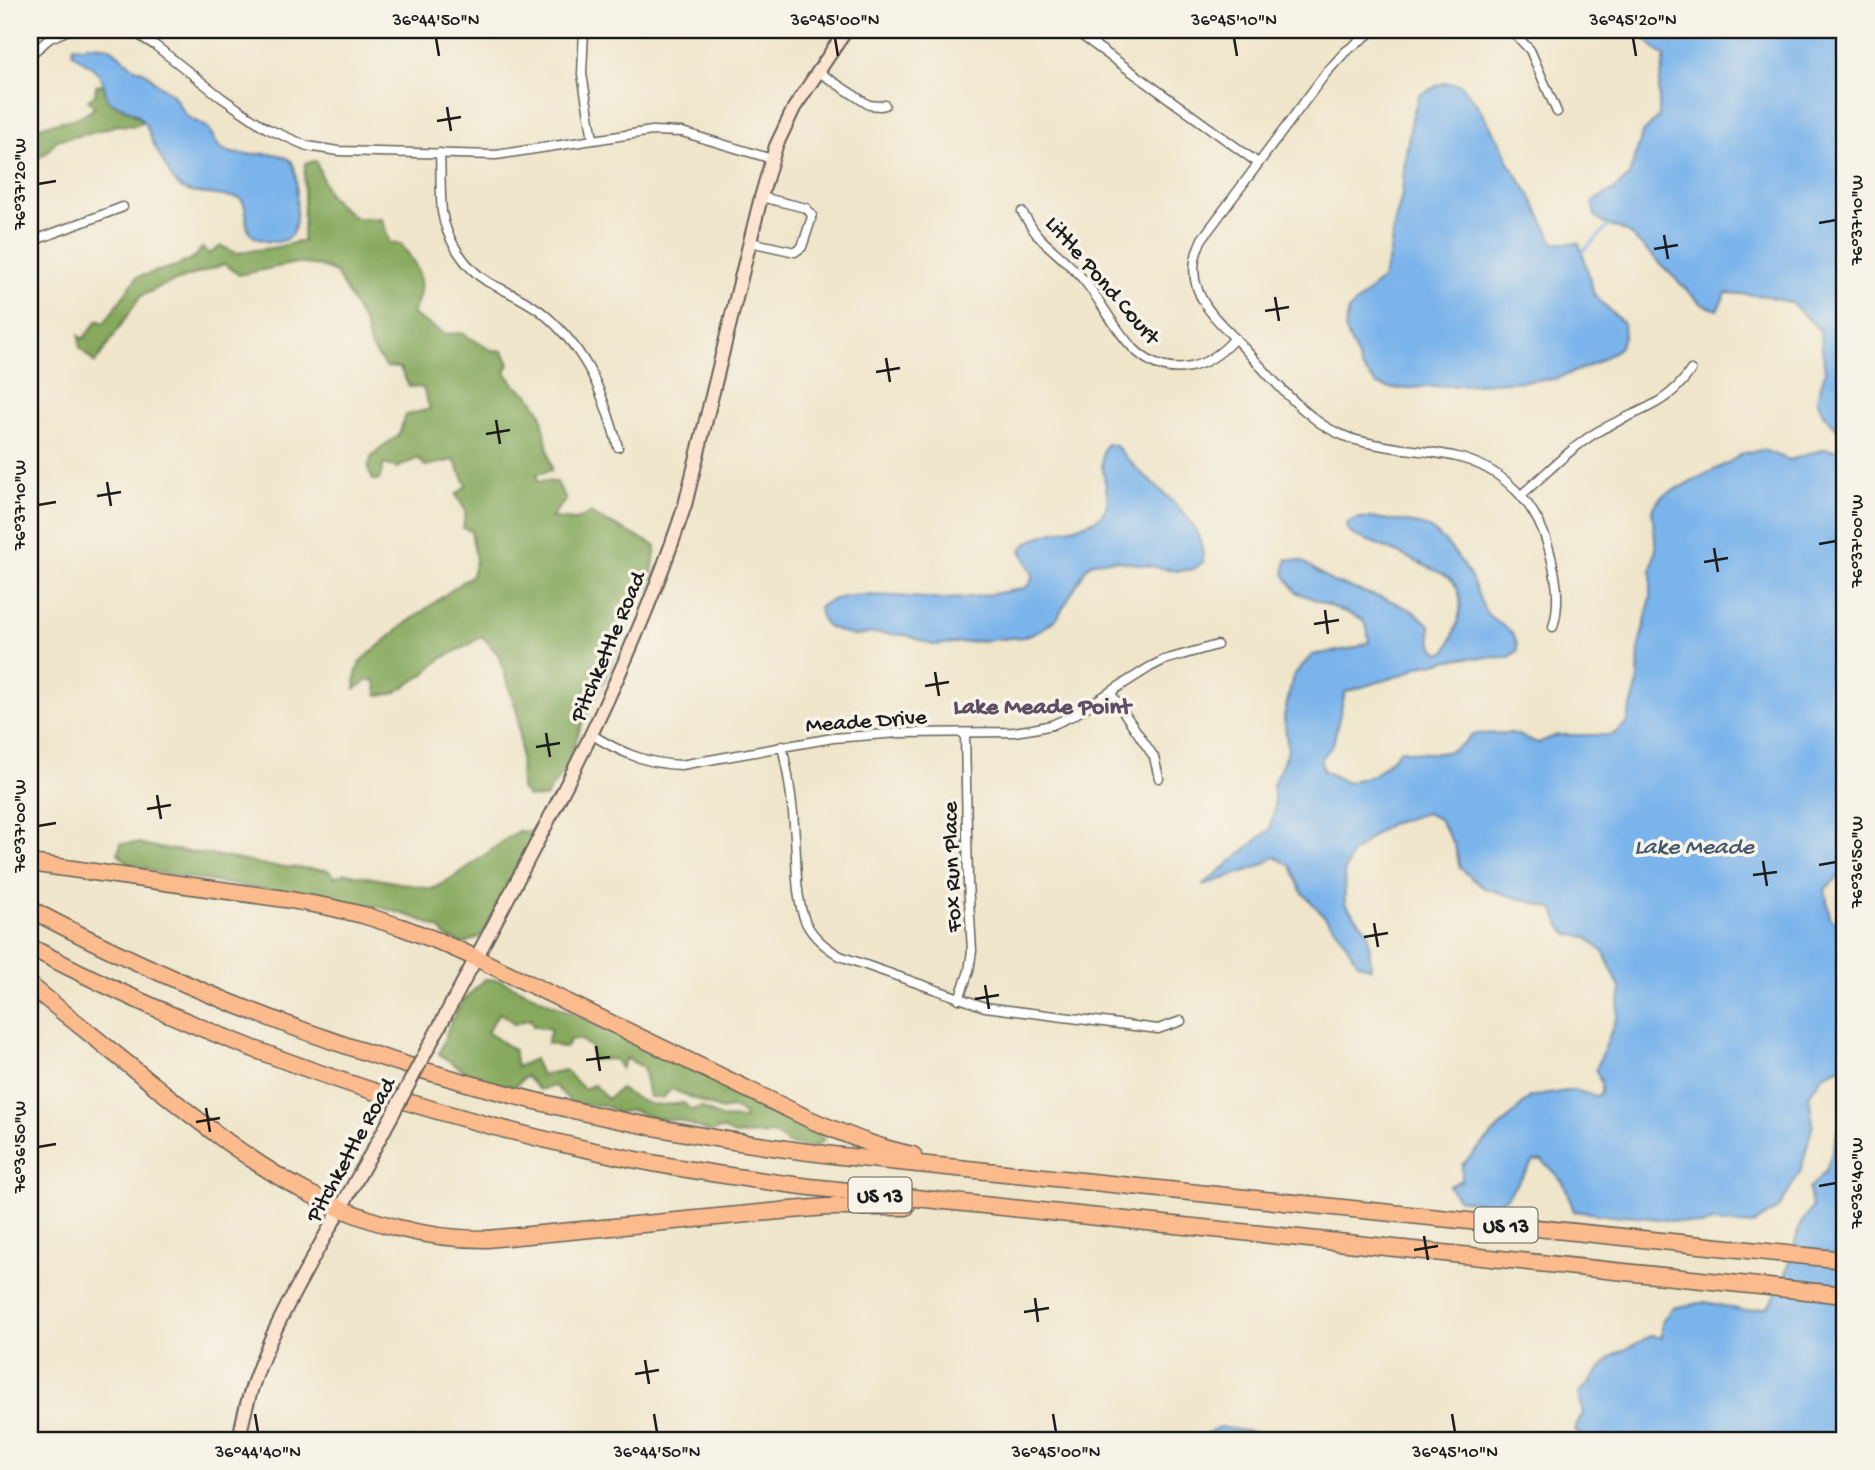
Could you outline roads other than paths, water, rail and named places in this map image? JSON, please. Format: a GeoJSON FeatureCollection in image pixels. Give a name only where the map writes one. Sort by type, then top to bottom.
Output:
{"type":"FeatureCollection","features":[{"type":"Feature","properties":{"kind":"highway"},"geometry":{"type":"LineString","coordinates":[[30,863],[285,899],[363,915],[401,927],[475,958],[857,1140],[908,1154],[1006,1174]]}},
{"type":"Feature","properties":{"kind":"highway","name":"US 13"},"geometry":{"type":"LineString","coordinates":[[30,909],[108,948],[236,1005],[350,1047],[472,1085],[559,1108],[697,1136],[792,1150],[1006,1174],[1845,1260]]}},
{"type":"Feature","properties":{"kind":"highway","name":"US 13"},"geometry":{"type":"LineString","coordinates":[[30,947],[163,1011],[348,1083],[478,1123],[612,1155],[708,1173],[810,1187],[1845,1295]]}},
{"type":"Feature","properties":{"kind":"highway"},"geometry":{"type":"LineString","coordinates":[[30,985],[229,1143],[339,1209],[412,1233],[467,1239],[527,1236],[827,1207],[1010,1208]]}},
{"type":"Feature","properties":{"kind":"main road","name":"Pitchkettle Road"},"geometry":{"type":"LineString","coordinates":[[239,1440],[247,1401],[264,1352],[569,781],[645,613],[685,505],[772,159],[787,120],[846,30]]}},
{"type":"Feature","properties":{"kind":"street"},"geometry":{"type":"LineString","coordinates":[[30,55],[50,38],[69,30]]}},
{"type":"Feature","properties":{"kind":"street"},"geometry":{"type":"LineString","coordinates":[[127,30],[156,46],[222,98],[266,128],[307,146],[338,151],[496,155],[652,131],[682,132],[772,159]]}},
{"type":"Feature","properties":{"kind":"street"},"geometry":{"type":"LineString","coordinates":[[583,30],[582,74],[593,139]]}},
{"type":"Feature","properties":{"kind":"street"},"geometry":{"type":"LineString","coordinates":[[1074,30],[1258,163]]}},
{"type":"Feature","properties":{"kind":"street"},"geometry":{"type":"LineString","coordinates":[[1353,30],[1363,37]]}},
{"type":"Feature","properties":{"kind":"street"},"geometry":{"type":"LineString","coordinates":[[1374,30],[1345,52],[1326,73],[1202,239],[1194,259],[1195,280],[1203,301],[1235,338],[1310,415],[1334,432],[1366,443],[1455,456],[1470,461],[1495,473],[1521,495],[1540,523],[1552,561],[1558,605],[1553,627]]}},
{"type":"Feature","properties":{"kind":"street"},"geometry":{"type":"LineString","coordinates":[[1511,30],[1530,50],[1557,112]]}},
{"type":"Feature","properties":{"kind":"street"},"geometry":{"type":"LineString","coordinates":[[817,71],[869,105],[885,105]]}},
{"type":"Feature","properties":{"kind":"street"},"geometry":{"type":"LineString","coordinates":[[440,153],[442,213],[460,256],[485,280],[544,314],[570,342],[585,361],[597,384],[618,447]]}},
{"type":"Feature","properties":{"kind":"street"},"geometry":{"type":"LineString","coordinates":[[750,242],[795,251],[802,247],[811,220],[806,208],[761,197]]}},
{"type":"Feature","properties":{"kind":"street"},"geometry":{"type":"LineString","coordinates":[[30,242],[123,207]]}},
{"type":"Feature","properties":{"kind":"street","name":"Little Pond Court"},"geometry":{"type":"LineString","coordinates":[[1022,212],[1040,238],[1084,281],[1126,340],[1143,357],[1173,369],[1194,367],[1219,355],[1235,338]]}},
{"type":"Feature","properties":{"kind":"street"},"geometry":{"type":"LineString","coordinates":[[1521,495],[1579,445],[1674,391],[1691,370]]}},
{"type":"Feature","properties":{"kind":"street","name":"Meade Drive"},"geometry":{"type":"LineString","coordinates":[[591,734],[639,759],[666,765],[690,764],[833,737],[1014,732],[1052,724],[1074,715],[1164,660],[1217,645]]}},
{"type":"Feature","properties":{"kind":"street"},"geometry":{"type":"LineString","coordinates":[[1110,692],[1154,757],[1159,778]]}},
{"type":"Feature","properties":{"kind":"street","name":"Fox Run Place"},"geometry":{"type":"LineString","coordinates":[[959,999],[969,971],[972,951],[965,733]]}},
{"type":"Feature","properties":{"kind":"street"},"geometry":{"type":"LineString","coordinates":[[782,746],[790,782],[799,897],[804,919],[824,946],[840,956],[985,1007],[1158,1029],[1181,1021]]}},
{"type":"Feature","properties":{"kind":"water"},"geometry":{"type":"Polygon","coordinates":[[[1651,30],[1845,30],[1845,436],[1823,414],[1817,399],[1825,372],[1820,330],[1791,303],[1768,296],[1726,293],[1717,310],[1701,304],[1629,233],[1609,226],[1595,216],[1593,201],[1613,191],[1629,176],[1642,134],[1659,116],[1659,87],[1665,56],[1641,35],[1651,30]]]}},
{"type":"Feature","properties":{"kind":"water"},"geometry":{"type":"Polygon","coordinates":[[[73,46],[108,47],[145,73],[172,94],[187,116],[209,129],[216,143],[227,152],[275,154],[291,161],[294,166],[297,197],[292,234],[279,242],[255,237],[248,228],[246,210],[240,198],[182,189],[173,180],[146,125],[138,115],[109,102],[99,74],[72,52],[73,46]]]}},
{"type":"Feature","properties":{"kind":"water"},"geometry":{"type":"Polygon","coordinates":[[[1443,83],[1460,84],[1474,100],[1530,195],[1554,243],[1579,243],[1594,295],[1623,323],[1624,337],[1619,348],[1594,364],[1556,379],[1395,389],[1377,385],[1362,368],[1345,329],[1349,310],[1382,279],[1402,195],[1405,159],[1419,95],[1443,83]]]}},
{"type":"Feature","properties":{"kind":"water"},"geometry":{"type":"Polygon","coordinates":[[[1107,444],[1116,446],[1171,499],[1190,522],[1202,548],[1203,562],[1194,569],[1179,571],[1114,560],[1094,562],[1087,567],[1057,618],[1041,630],[1023,637],[933,645],[906,635],[873,633],[853,636],[828,627],[821,617],[819,608],[844,597],[879,595],[955,599],[1022,589],[1030,584],[1033,575],[1021,550],[1028,543],[1038,537],[1092,521],[1105,509],[1107,491],[1102,461],[1107,444]]]}},
{"type":"Feature","properties":{"kind":"water","name":"Lake Meade"},"geometry":{"type":"Polygon","coordinates":[[[1824,449],[1845,451],[1845,871],[1825,889],[1830,918],[1838,924],[1845,921],[1845,1070],[1841,1067],[1823,1075],[1809,1095],[1813,1124],[1801,1170],[1779,1208],[1753,1225],[1713,1222],[1702,1225],[1574,1211],[1563,1182],[1542,1160],[1533,1162],[1507,1197],[1494,1205],[1458,1199],[1449,1186],[1462,1180],[1462,1165],[1530,1097],[1573,1090],[1596,1096],[1601,1093],[1601,1083],[1596,1070],[1617,1016],[1621,990],[1604,953],[1587,937],[1570,935],[1560,926],[1554,909],[1484,888],[1460,868],[1455,846],[1439,819],[1426,813],[1390,824],[1375,834],[1351,855],[1344,873],[1345,904],[1368,931],[1371,968],[1358,963],[1338,931],[1301,891],[1291,866],[1275,857],[1258,867],[1202,886],[1270,829],[1275,807],[1273,786],[1288,750],[1284,717],[1293,676],[1312,655],[1355,648],[1369,642],[1367,627],[1362,619],[1296,592],[1284,574],[1287,559],[1302,561],[1333,582],[1413,611],[1430,625],[1434,647],[1440,653],[1446,652],[1460,614],[1456,585],[1449,577],[1353,535],[1347,524],[1354,519],[1368,518],[1425,526],[1439,536],[1457,556],[1471,578],[1486,612],[1511,632],[1517,643],[1517,651],[1510,657],[1462,658],[1419,666],[1402,675],[1345,692],[1333,744],[1321,760],[1323,770],[1347,783],[1375,774],[1401,750],[1431,753],[1449,751],[1457,748],[1472,734],[1512,733],[1538,743],[1557,735],[1612,735],[1626,724],[1638,683],[1639,646],[1651,597],[1651,569],[1656,549],[1652,510],[1662,496],[1744,453],[1763,450],[1790,460],[1824,449]]]}},
{"type":"Feature","properties":{"kind":"water"},"geometry":{"type":"Polygon","coordinates":[[[1845,1115],[1845,1440],[1582,1440],[1575,1429],[1583,1413],[1579,1394],[1611,1357],[1652,1335],[1662,1338],[1662,1322],[1672,1308],[1706,1302],[1746,1311],[1768,1307],[1784,1281],[1800,1225],[1812,1208],[1809,1189],[1826,1171],[1845,1115]]]}},
{"type":"Feature","properties":{"kind":"water"},"geometry":{"type":"Polygon","coordinates":[[[1219,1427],[1279,1440],[1184,1440],[1202,1436],[1219,1427]]]}},
{"type":"Feature","properties":{"kind":"waterway"},"geometry":{"type":"LineString","coordinates":[[1582,252],[1609,226]]}},
{"type":"Feature","properties":{"kind":"district","name":"Lake Meade Point"},"geometry":{"type":"Point","coordinates":[1042,705]}}]}
